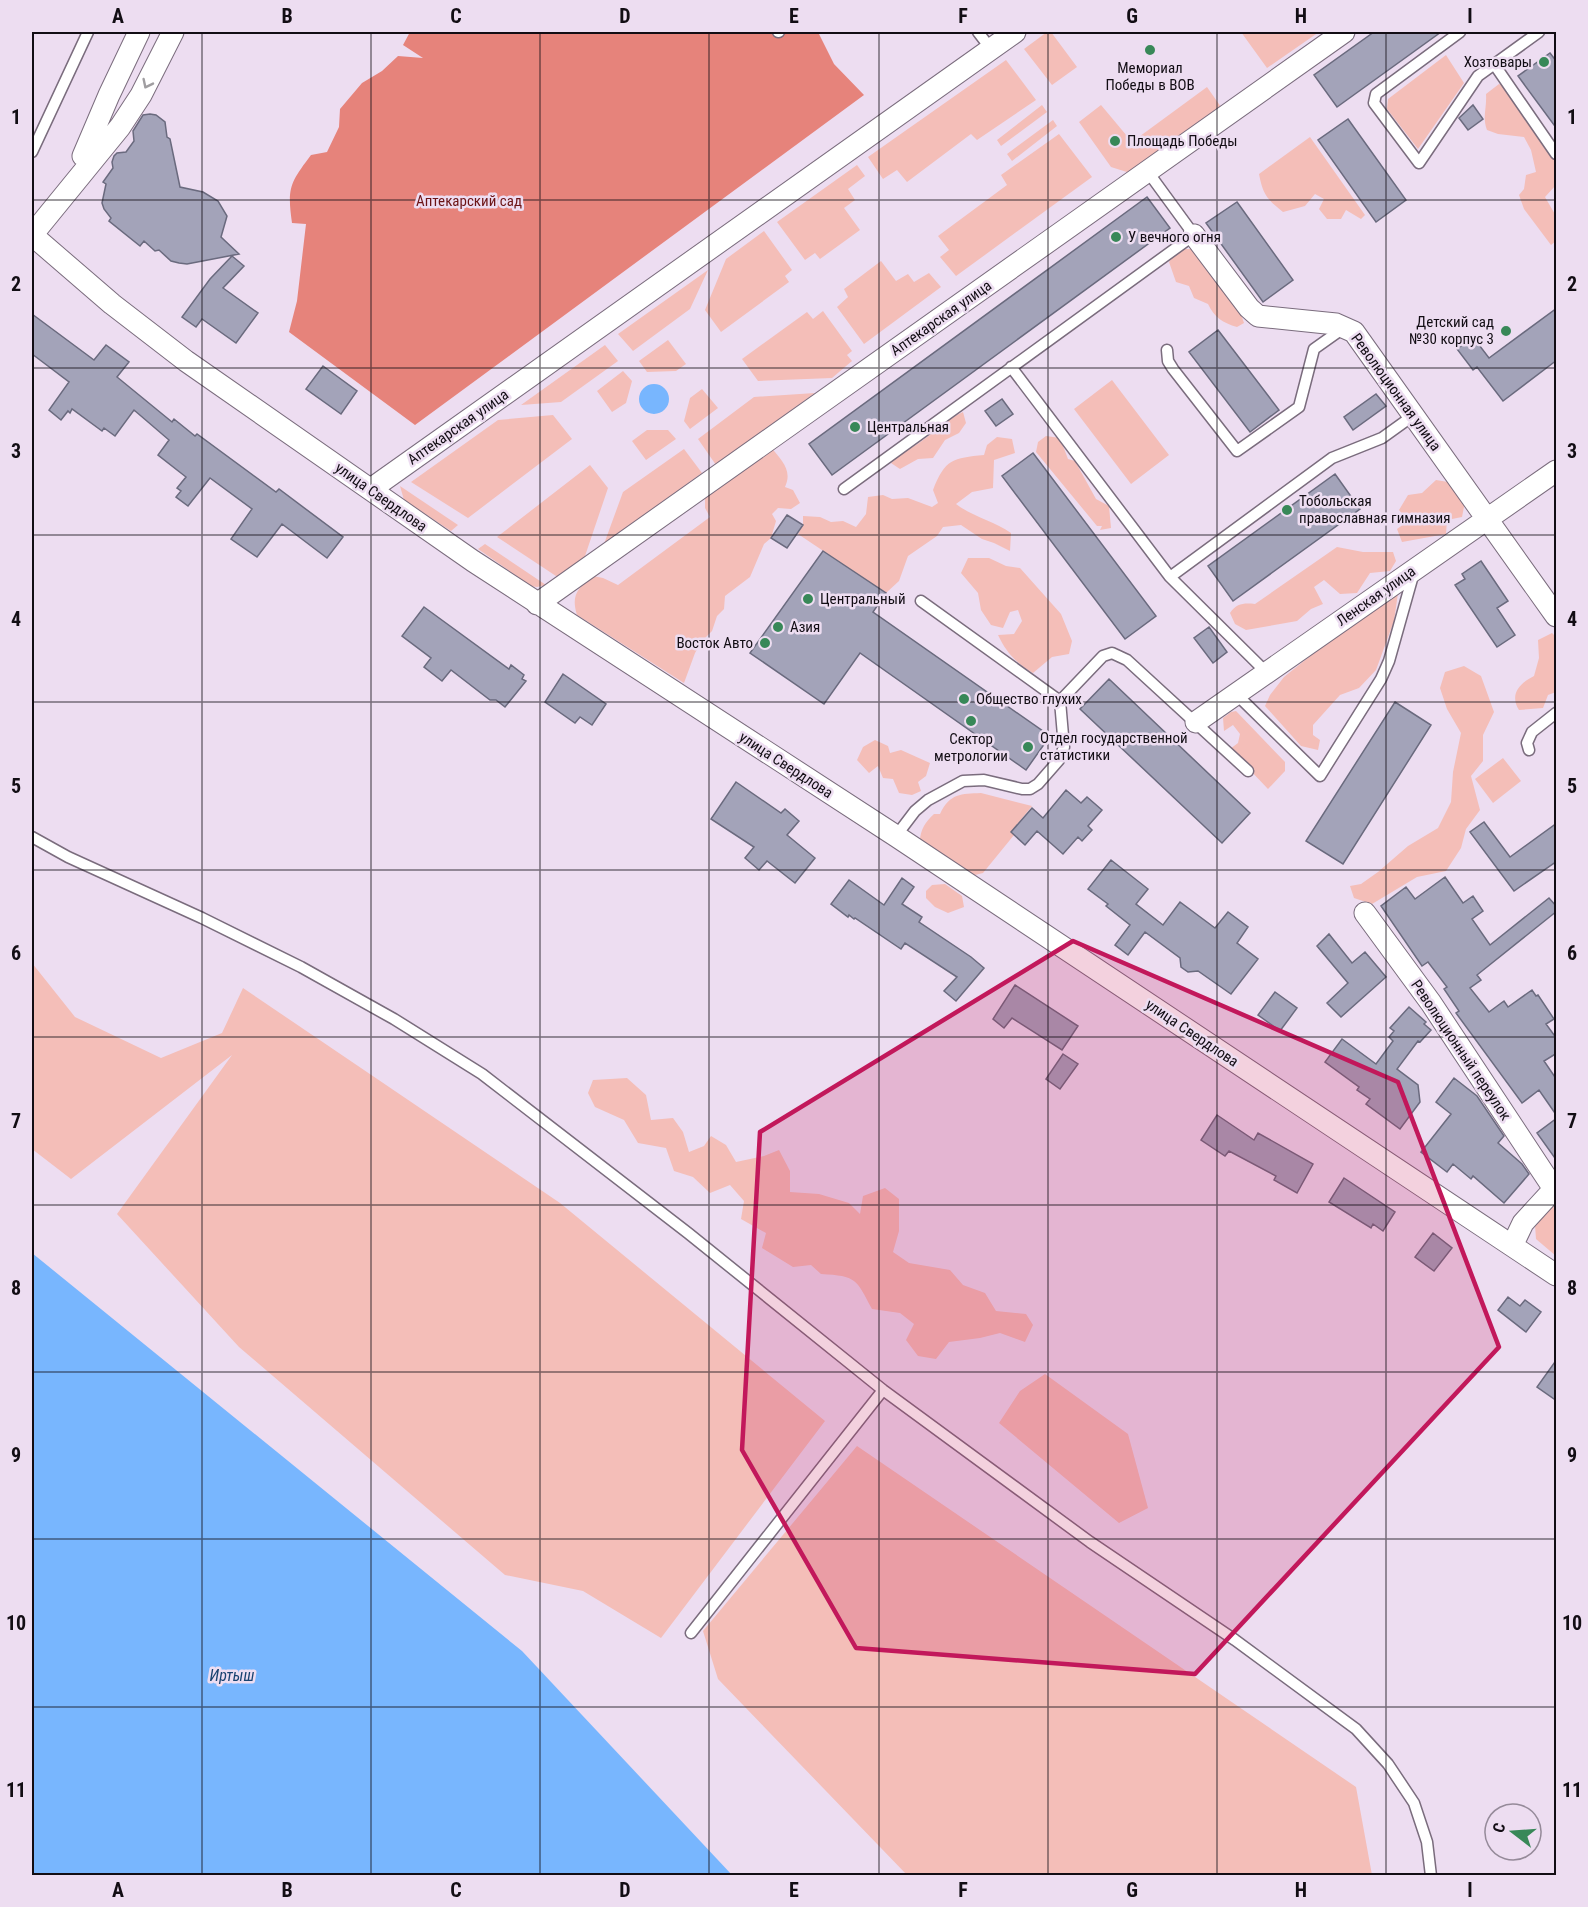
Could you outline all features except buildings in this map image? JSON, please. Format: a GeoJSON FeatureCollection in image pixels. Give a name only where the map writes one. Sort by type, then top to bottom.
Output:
{"type":"FeatureCollection","features":[{"type":"Feature","properties":{"kind":"street"},"geometry":{"type":"LineString","coordinates":[[83,156],[139,32]]}},
{"type":"Feature","properties":{"kind":"street"},"geometry":{"type":"LineString","coordinates":[[32,235],[120,127],[141,95],[172,32]]}},
{"type":"Feature","properties":{"kind":"street","name":"Аптекарская улица"},"geometry":{"type":"LineString","coordinates":[[371,489],[1015,32]]}},
{"type":"Feature","properties":{"kind":"street","name":"Аптекарская улица"},"geometry":{"type":"LineString","coordinates":[[537,604],[1344,32]]}},
{"type":"Feature","properties":{"kind":"street","name":"улица Свердлова"},"geometry":{"type":"LineString","coordinates":[[32,235],[147,332],[537,604],[896,836],[1557,1275]]}},
{"type":"Feature","properties":{"kind":"street","name":"Революционная улица"},"geometry":{"type":"LineString","coordinates":[[1194,235],[1249,308],[1258,316],[1336,324],[1353,332],[1557,616]]}},
{"type":"Feature","properties":{"kind":"street","name":"Ленская улица"},"geometry":{"type":"LineString","coordinates":[[1196,722],[1557,471]]}},
{"type":"Feature","properties":{"kind":"street","name":"Революционный переулок"},"geometry":{"type":"LineString","coordinates":[[1365,913],[1431,1003],[1555,1188]]}},
{"type":"Feature","properties":{"kind":"street"},"geometry":{"type":"LineString","coordinates":[[1513,1244],[1523,1223],[1555,1188]]}},
{"type":"Feature","properties":{"kind":"lane"},"geometry":{"type":"LineString","coordinates":[[32,152],[88,32]]}},
{"type":"Feature","properties":{"kind":"lane"},"geometry":{"type":"LineString","coordinates":[[978,32],[991,49]]}},
{"type":"Feature","properties":{"kind":"lane"},"geometry":{"type":"LineString","coordinates":[[1460,32],[1376,94],[1374,103],[1419,163],[1478,76],[1539,32]]}},
{"type":"Feature","properties":{"kind":"lane"},"geometry":{"type":"LineString","coordinates":[[1494,64],[1557,154]]}},
{"type":"Feature","properties":{"kind":"lane"},"geometry":{"type":"LineString","coordinates":[[844,489],[1194,235],[1148,172]]}},
{"type":"Feature","properties":{"kind":"lane"},"geometry":{"type":"LineString","coordinates":[[1167,350],[1168,361],[1173,369],[1237,451],[1299,407],[1314,349],[1345,327]]}},
{"type":"Feature","properties":{"kind":"lane"},"geometry":{"type":"LineString","coordinates":[[1011,367],[1170,577],[1267,673]]}},
{"type":"Feature","properties":{"kind":"lane"},"geometry":{"type":"LineString","coordinates":[[1170,577],[1332,458],[1382,438],[1414,415]]}},
{"type":"Feature","properties":{"kind":"lane"},"geometry":{"type":"LineString","coordinates":[[1236,694],[1320,776],[1381,679],[1389,661],[1415,568]]}},
{"type":"Feature","properties":{"kind":"lane"},"geometry":{"type":"LineString","coordinates":[[921,602],[1060,701]]}},
{"type":"Feature","properties":{"kind":"lane"},"geometry":{"type":"LineString","coordinates":[[896,836],[915,811],[928,800],[963,781],[984,780],[1022,789],[1030,789],[1038,784],[1059,760],[1064,747],[1060,701],[1103,656],[1112,653],[1127,660],[1248,771]]}},
{"type":"Feature","properties":{"kind":"lane"},"geometry":{"type":"LineString","coordinates":[[1529,750],[1527,742],[1532,732],[1557,713]]}},
{"type":"Feature","properties":{"kind":"lane"},"geometry":{"type":"LineString","coordinates":[[32,837],[68,857],[202,918],[300,967],[394,1019],[482,1074],[688,1233],[883,1390],[1090,1542],[1235,1640],[1356,1729],[1388,1764],[1414,1803],[1427,1842],[1431,1875]]}},
{"type":"Feature","properties":{"kind":"lane"},"geometry":{"type":"LineString","coordinates":[[691,1633],[883,1390]]}},
{"type":"Feature","properties":{"kind":"highlighted area"},"geometry":{"type":"Polygon","coordinates":[[[1073,941],[1398,1082],[1499,1347],[1195,1674],[856,1648],[742,1450],[760,1132],[1073,941]]]}},
{"type":"Feature","properties":{"kind":"shaded area"},"geometry":{"type":"Polygon","coordinates":[[[1047,32],[1051,32],[1077,67],[1052,85],[1024,49],[1047,32]]]}},
{"type":"Feature","properties":{"kind":"shaded area"},"geometry":{"type":"Polygon","coordinates":[[[1241,32],[1319,32],[1267,68],[1241,32]]]}},
{"type":"Feature","properties":{"kind":"shaded area"},"geometry":{"type":"Polygon","coordinates":[[[1446,55],[1464,83],[1418,149],[1387,109],[1388,99],[1446,55]]]}},
{"type":"Feature","properties":{"kind":"shaded area"},"geometry":{"type":"Polygon","coordinates":[[[1006,60],[1036,100],[977,140],[971,134],[907,182],[897,170],[883,179],[868,157],[1006,60]]]}},
{"type":"Feature","properties":{"kind":"shaded area"},"geometry":{"type":"Polygon","coordinates":[[[1499,84],[1508,88],[1556,149],[1556,185],[1545,197],[1556,216],[1556,241],[1551,245],[1524,209],[1519,195],[1524,189],[1526,175],[1536,172],[1531,150],[1524,137],[1498,134],[1487,130],[1486,94],[1499,84]]]}},
{"type":"Feature","properties":{"kind":"shaded area"},"geometry":{"type":"Polygon","coordinates":[[[1207,87],[1221,107],[1130,173],[1111,167],[1079,122],[1101,105],[1132,142],[1207,87]]]}},
{"type":"Feature","properties":{"kind":"shaded area"},"geometry":{"type":"Polygon","coordinates":[[[1042,105],[1047,112],[1001,146],[997,140],[1042,105]]]}},
{"type":"Feature","properties":{"kind":"shaded area"},"geometry":{"type":"Polygon","coordinates":[[[1053,120],[1057,126],[1012,161],[1007,154],[1053,120]]]}},
{"type":"Feature","properties":{"kind":"shaded area"},"geometry":{"type":"Polygon","coordinates":[[[1059,134],[1092,177],[956,276],[940,257],[949,250],[938,236],[1007,185],[1001,175],[1059,134]]]}},
{"type":"Feature","properties":{"kind":"shaded area"},"geometry":{"type":"Polygon","coordinates":[[[1310,137],[1365,215],[1361,219],[1346,210],[1341,219],[1327,219],[1319,209],[1324,199],[1315,194],[1305,206],[1283,212],[1266,196],[1259,174],[1310,137]]]}},
{"type":"Feature","properties":{"kind":"shaded area"},"geometry":{"type":"Polygon","coordinates":[[[857,165],[865,176],[848,189],[855,200],[844,208],[860,230],[820,259],[815,253],[805,260],[777,222],[857,165]]]}},
{"type":"Feature","properties":{"kind":"shaded area"},"geometry":{"type":"Polygon","coordinates":[[[764,231],[792,270],[785,276],[789,282],[721,332],[705,310],[726,259],[764,231]]]}},
{"type":"Feature","properties":{"kind":"shaded area"},"geometry":{"type":"Polygon","coordinates":[[[1178,249],[1197,249],[1237,302],[1244,323],[1237,327],[1223,321],[1213,313],[1208,304],[1194,298],[1189,286],[1176,282],[1169,262],[1178,249]]]}},
{"type":"Feature","properties":{"kind":"shaded area"},"geometry":{"type":"Polygon","coordinates":[[[881,261],[896,281],[908,274],[914,282],[929,273],[941,287],[864,344],[837,307],[848,297],[844,289],[881,261]]]}},
{"type":"Feature","properties":{"kind":"shaded area"},"geometry":{"type":"Polygon","coordinates":[[[708,270],[690,309],[633,351],[618,334],[708,270]]]}},
{"type":"Feature","properties":{"kind":"shaded area"},"geometry":{"type":"Polygon","coordinates":[[[823,311],[852,351],[847,355],[852,361],[832,378],[758,381],[742,359],[807,312],[813,319],[823,311]]]}},
{"type":"Feature","properties":{"kind":"shaded area"},"geometry":{"type":"Polygon","coordinates":[[[668,340],[686,364],[676,371],[647,372],[639,361],[668,340]]]}},
{"type":"Feature","properties":{"kind":"shaded area"},"geometry":{"type":"Polygon","coordinates":[[[605,345],[618,361],[561,402],[521,405],[605,345]]]}},
{"type":"Feature","properties":{"kind":"shaded area"},"geometry":{"type":"Polygon","coordinates":[[[623,371],[632,381],[626,403],[612,412],[597,391],[623,371]]]}},
{"type":"Feature","properties":{"kind":"shaded area"},"geometry":{"type":"Polygon","coordinates":[[[1112,380],[1169,455],[1131,484],[1074,409],[1112,380]]]}},
{"type":"Feature","properties":{"kind":"shaded area"},"geometry":{"type":"Polygon","coordinates":[[[702,389],[718,408],[690,429],[684,421],[690,398],[702,389]]]}},
{"type":"Feature","properties":{"kind":"shaded area"},"geometry":{"type":"Polygon","coordinates":[[[815,393],[716,465],[698,439],[754,397],[815,393]]]}},
{"type":"Feature","properties":{"kind":"shaded area"},"geometry":{"type":"Polygon","coordinates":[[[963,412],[966,423],[959,433],[945,440],[933,458],[918,459],[900,469],[891,463],[946,422],[963,412]]]}},
{"type":"Feature","properties":{"kind":"shaded area"},"geometry":{"type":"Polygon","coordinates":[[[553,415],[572,439],[468,518],[411,482],[498,420],[553,415]]]}},
{"type":"Feature","properties":{"kind":"shaded area"},"geometry":{"type":"Polygon","coordinates":[[[647,430],[668,430],[676,439],[646,460],[632,441],[647,430]]]}},
{"type":"Feature","properties":{"kind":"shaded area"},"geometry":{"type":"Polygon","coordinates":[[[1046,436],[1060,438],[1068,459],[1075,461],[1096,499],[1109,506],[1111,528],[1100,530],[1102,526],[1097,526],[1036,452],[1038,442],[1046,436]]]}},
{"type":"Feature","properties":{"kind":"shaded area"},"geometry":{"type":"Polygon","coordinates":[[[997,437],[1012,439],[1015,453],[994,460],[993,488],[972,492],[956,504],[1011,533],[1010,551],[982,539],[961,525],[943,527],[937,536],[908,556],[899,581],[886,593],[798,534],[803,525],[803,516],[820,517],[831,522],[843,521],[856,527],[866,514],[868,497],[883,495],[892,499],[908,498],[932,507],[938,503],[933,490],[946,466],[957,459],[984,455],[987,445],[997,437]]]}},
{"type":"Feature","properties":{"kind":"shaded area"},"geometry":{"type":"Polygon","coordinates":[[[771,447],[787,470],[785,487],[793,490],[800,503],[791,509],[778,508],[772,514],[776,521],[771,538],[764,544],[750,577],[725,596],[724,609],[717,616],[712,631],[695,653],[684,683],[577,615],[575,597],[587,580],[593,576],[618,585],[710,517],[705,508],[705,498],[771,447]]]}},
{"type":"Feature","properties":{"kind":"shaded area"},"geometry":{"type":"Polygon","coordinates":[[[684,449],[702,473],[604,544],[623,492],[684,449]]]}},
{"type":"Feature","properties":{"kind":"shaded area"},"geometry":{"type":"Polygon","coordinates":[[[590,465],[608,488],[584,559],[559,578],[497,537],[590,465]]]}},
{"type":"Feature","properties":{"kind":"shaded area"},"geometry":{"type":"Polygon","coordinates":[[[1436,480],[1454,483],[1465,502],[1462,517],[1447,520],[1446,534],[1402,542],[1397,529],[1408,521],[1399,510],[1408,495],[1422,493],[1436,480]]]}},
{"type":"Feature","properties":{"kind":"shaded area"},"geometry":{"type":"Polygon","coordinates":[[[400,486],[458,525],[451,531],[404,500],[400,486]]]}},
{"type":"Feature","properties":{"kind":"shaded area"},"geometry":{"type":"Polygon","coordinates":[[[485,544],[546,585],[531,586],[478,549],[485,544]]]}},
{"type":"Feature","properties":{"kind":"shaded area"},"geometry":{"type":"Polygon","coordinates":[[[1337,547],[1363,552],[1393,552],[1396,561],[1390,571],[1370,573],[1357,593],[1340,594],[1324,580],[1314,587],[1323,604],[1311,609],[1297,621],[1246,630],[1235,624],[1230,613],[1235,607],[1255,604],[1337,547]]]}},
{"type":"Feature","properties":{"kind":"shaded area"},"geometry":{"type":"Polygon","coordinates":[[[968,558],[989,558],[1006,566],[1020,568],[1061,614],[1072,641],[1069,654],[1052,657],[1033,673],[1021,665],[1004,647],[998,635],[1014,634],[1022,621],[1018,610],[1010,612],[1003,628],[991,625],[981,610],[978,593],[961,573],[968,558]]]}},
{"type":"Feature","properties":{"kind":"shaded area"},"geometry":{"type":"Polygon","coordinates":[[[1398,593],[1394,621],[1376,670],[1359,688],[1340,695],[1313,725],[1313,735],[1320,740],[1318,750],[1301,746],[1265,706],[1270,695],[1284,677],[1355,620],[1398,593]]]}},
{"type":"Feature","properties":{"kind":"shaded area"},"geometry":{"type":"Polygon","coordinates":[[[1552,633],[1556,637],[1556,692],[1548,695],[1543,708],[1519,710],[1515,699],[1516,694],[1524,682],[1534,676],[1539,658],[1538,640],[1552,633]]]}},
{"type":"Feature","properties":{"kind":"shaded area"},"geometry":{"type":"Polygon","coordinates":[[[1464,666],[1481,676],[1494,712],[1483,735],[1483,761],[1471,776],[1480,810],[1466,829],[1461,848],[1446,871],[1417,877],[1372,904],[1354,898],[1350,886],[1361,884],[1408,846],[1438,828],[1451,802],[1453,772],[1461,733],[1447,709],[1440,688],[1445,672],[1464,666]]]}},
{"type":"Feature","properties":{"kind":"shaded area"},"geometry":{"type":"Polygon","coordinates":[[[1236,711],[1285,762],[1285,771],[1268,789],[1230,749],[1238,743],[1240,734],[1233,725],[1224,731],[1223,718],[1236,711]]]}},
{"type":"Feature","properties":{"kind":"shaded area"},"geometry":{"type":"Polygon","coordinates":[[[875,740],[888,746],[890,753],[901,750],[930,763],[926,776],[918,782],[921,791],[912,795],[899,793],[893,779],[883,778],[878,766],[869,773],[857,760],[863,747],[875,740]]]}},
{"type":"Feature","properties":{"kind":"shaded area"},"geometry":{"type":"Polygon","coordinates":[[[1503,758],[1521,781],[1493,803],[1475,779],[1503,758]]]}},
{"type":"Feature","properties":{"kind":"shaded area"},"geometry":{"type":"Polygon","coordinates":[[[981,793],[1032,806],[1011,832],[1014,835],[983,873],[975,875],[966,872],[920,841],[920,837],[928,820],[934,814],[940,814],[952,798],[981,793]]]}},
{"type":"Feature","properties":{"kind":"shaded area"},"geometry":{"type":"Polygon","coordinates":[[[945,884],[962,896],[964,907],[948,913],[935,907],[926,898],[926,891],[932,885],[945,884]]]}},
{"type":"Feature","properties":{"kind":"shaded area"},"geometry":{"type":"Polygon","coordinates":[[[32,963],[75,1017],[161,1058],[222,1033],[243,988],[560,1203],[825,1421],[661,1638],[583,1591],[505,1575],[239,1347],[117,1214],[232,1055],[71,1179],[32,1149],[32,963]]]}},
{"type":"Feature","properties":{"kind":"shaded area"},"geometry":{"type":"Polygon","coordinates":[[[627,1078],[646,1095],[651,1120],[673,1118],[683,1132],[689,1152],[704,1146],[711,1136],[726,1145],[736,1162],[779,1150],[790,1171],[790,1192],[819,1194],[849,1203],[860,1214],[863,1196],[885,1188],[899,1199],[899,1231],[893,1252],[909,1263],[950,1270],[963,1285],[985,1293],[996,1311],[1026,1314],[1033,1325],[1025,1342],[1000,1333],[949,1342],[936,1359],[918,1356],[906,1340],[914,1324],[900,1313],[872,1309],[858,1285],[849,1278],[821,1274],[811,1265],[793,1267],[762,1248],[766,1233],[741,1219],[744,1201],[730,1185],[710,1193],[693,1177],[674,1171],[666,1148],[638,1143],[624,1120],[595,1107],[588,1093],[593,1080],[627,1078]]]}},
{"type":"Feature","properties":{"kind":"shaded area"},"geometry":{"type":"Polygon","coordinates":[[[1555,1203],[1556,1256],[1536,1239],[1535,1225],[1555,1203]]]}},
{"type":"Feature","properties":{"kind":"shaded area"},"geometry":{"type":"Polygon","coordinates":[[[1045,1374],[1128,1434],[1148,1508],[1119,1523],[999,1423],[1020,1391],[1045,1374]]]}},
{"type":"Feature","properties":{"kind":"shaded area"},"geometry":{"type":"Polygon","coordinates":[[[857,1446],[1356,1787],[1372,1875],[907,1875],[718,1679],[703,1631],[857,1446]]]}},
{"type":"Feature","properties":{"kind":"green space","name":"Аптекарский сад"},"geometry":{"type":"Polygon","coordinates":[[[410,32],[818,32],[834,64],[864,95],[415,425],[289,332],[297,301],[306,224],[292,223],[290,193],[294,180],[311,155],[327,152],[339,127],[340,109],[362,83],[382,71],[398,56],[423,58],[403,45],[410,32]]]}},
{"type":"Feature","properties":{"kind":"water"},"geometry":{"type":"Polygon","coordinates":[[[654,384],[665,388],[669,399],[665,410],[654,414],[643,410],[639,399],[643,388],[654,384]]]}},
{"type":"Feature","properties":{"kind":"water","name":"Иртыш"},"geometry":{"type":"Polygon","coordinates":[[[32,1253],[522,1651],[732,1875],[32,1875],[32,1253]]]}},
{"type":"Feature","properties":{"kind":"place","name":"Мемориал Победы в ВОВ"},"geometry":{"type":"Point","coordinates":[1150,50]}},
{"type":"Feature","properties":{"kind":"place","name":"Хозтовары"},"geometry":{"type":"Point","coordinates":[1544,62]}},
{"type":"Feature","properties":{"kind":"place","name":"Площадь Победы"},"geometry":{"type":"Point","coordinates":[1115,141]}},
{"type":"Feature","properties":{"kind":"place","name":"У вечного огня"},"geometry":{"type":"Point","coordinates":[1116,237]}},
{"type":"Feature","properties":{"kind":"place","name":"Детский сад №30 корпус 3"},"geometry":{"type":"Point","coordinates":[1506,331]}},
{"type":"Feature","properties":{"kind":"place","name":"Центральная"},"geometry":{"type":"Point","coordinates":[855,427]}},
{"type":"Feature","properties":{"kind":"place","name":"Тобольская православная гимназия"},"geometry":{"type":"Point","coordinates":[1287,510]}},
{"type":"Feature","properties":{"kind":"place","name":"Центральный"},"geometry":{"type":"Point","coordinates":[808,599]}},
{"type":"Feature","properties":{"kind":"place","name":"Азия"},"geometry":{"type":"Point","coordinates":[778,627]}},
{"type":"Feature","properties":{"kind":"place","name":"Восток Авто"},"geometry":{"type":"Point","coordinates":[765,643]}},
{"type":"Feature","properties":{"kind":"place","name":"Общество глухих"},"geometry":{"type":"Point","coordinates":[964,699]}},
{"type":"Feature","properties":{"kind":"place","name":"Сектор метрологии"},"geometry":{"type":"Point","coordinates":[971,721]}},
{"type":"Feature","properties":{"kind":"place","name":"Отдел государственной статистики"},"geometry":{"type":"Point","coordinates":[1028,747]}}]}
